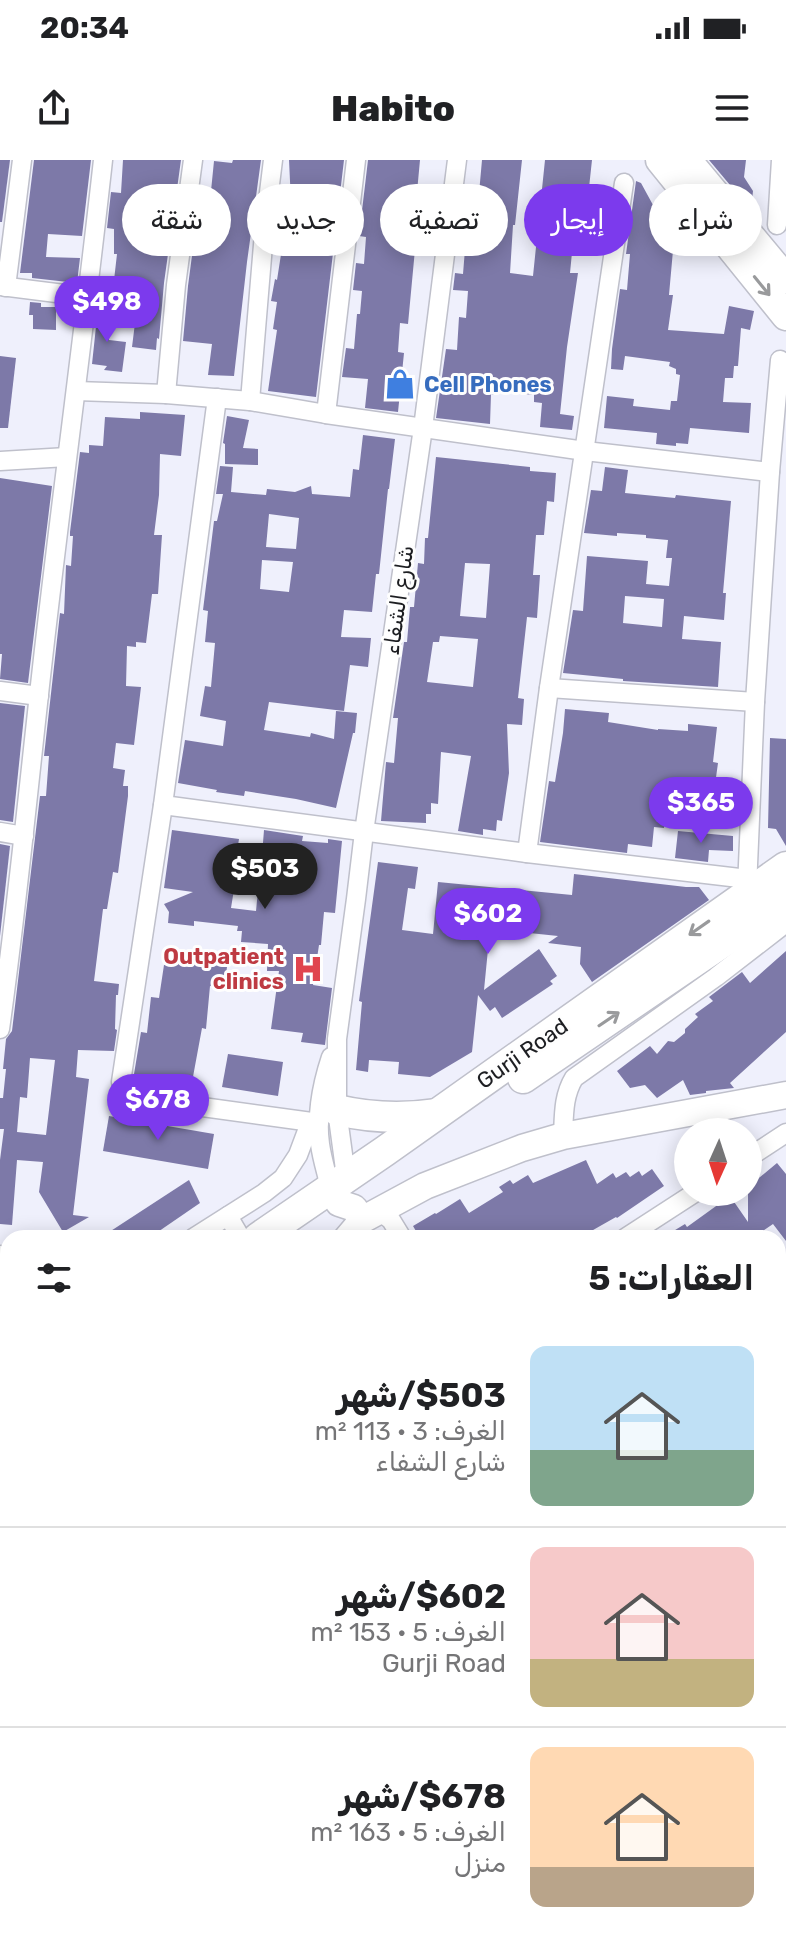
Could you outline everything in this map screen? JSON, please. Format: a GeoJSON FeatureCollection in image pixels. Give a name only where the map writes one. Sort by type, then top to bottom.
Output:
{"type":"FeatureCollection","features":[{"type":"Feature","properties":{"kind":"highway","name":"Gurji Road"},"geometry":{"type":"LineString","coordinates":[[278,1230],[352,1200],[438,1113],[747,887],[786,867]]}},
{"type":"Feature","properties":{"kind":"highway","name":"Gurji Road"},"geometry":{"type":"LineString","coordinates":[[304,1230],[352,1200],[786,899]]}},
{"type":"Feature","properties":{"kind":"highway"},"geometry":{"type":"LineString","coordinates":[[322,1119],[412,1117],[438,1113]]}},
{"type":"Feature","properties":{"kind":"main road"},"geometry":{"type":"LineString","coordinates":[[660,160],[786,316]]}},
{"type":"Feature","properties":{"kind":"main road"},"geometry":{"type":"LineString","coordinates":[[687,160],[786,279]]}},
{"type":"Feature","properties":{"kind":"main road"},"geometry":{"type":"LineString","coordinates":[[352,1200],[425,1186],[522,1148],[563,1136],[786,1095]]}},
{"type":"Feature","properties":{"kind":"street"},"geometry":{"type":"LineString","coordinates":[[22,160],[3,287],[88,297]]}},
{"type":"Feature","properties":{"kind":"street"},"geometry":{"type":"LineString","coordinates":[[0,1029],[5,962],[24,836],[103,160]]}},
{"type":"Feature","properties":{"kind":"street"},"geometry":{"type":"LineString","coordinates":[[166,394],[176,285],[193,160]]}},
{"type":"Feature","properties":{"kind":"street"},"geometry":{"type":"LineString","coordinates":[[250,401],[273,160]]}},
{"type":"Feature","properties":{"kind":"street"},"geometry":{"type":"LineString","coordinates":[[326,414],[356,160]]}},
{"type":"Feature","properties":{"kind":"street","name":"شارع الشفاء"},"geometry":{"type":"LineString","coordinates":[[352,1200],[322,1119],[337,1039],[423,428],[457,160]]}},
{"type":"Feature","properties":{"kind":"street"},"geometry":{"type":"LineString","coordinates":[[777,225],[781,160]]}},
{"type":"Feature","properties":{"kind":"street"},"geometry":{"type":"LineString","coordinates":[[527,853],[624,183]]}},
{"type":"Feature","properties":{"kind":"street"},"geometry":{"type":"LineString","coordinates":[[163,805],[527,853],[747,887],[755,702],[780,360]]}},
{"type":"Feature","properties":{"kind":"street"},"geometry":{"type":"LineString","coordinates":[[76,391],[250,401],[585,451],[770,472]]}},
{"type":"Feature","properties":{"kind":"street"},"geometry":{"type":"LineString","coordinates":[[206,1230],[283,1178],[322,1119],[137,1098],[126,1092],[121,1082],[163,805],[217,398]]}},
{"type":"Feature","properties":{"kind":"street"},"geometry":{"type":"LineString","coordinates":[[1,464],[67,457]]}},
{"type":"Feature","properties":{"kind":"street"},"geometry":{"type":"LineString","coordinates":[[549,688],[755,702]]}},
{"type":"Feature","properties":{"kind":"street"},"geometry":{"type":"LineString","coordinates":[[0,691],[39,696]]}},
{"type":"Feature","properties":{"kind":"street"},"geometry":{"type":"LineString","coordinates":[[0,832],[24,836]]}},
{"type":"Feature","properties":{"kind":"street"},"geometry":{"type":"LineString","coordinates":[[563,1136],[564,1101],[574,1078],[786,923]]}},
{"type":"Feature","properties":{"kind":"street"},"geometry":{"type":"LineString","coordinates":[[762,1149],[786,1133]]}},
{"type":"Feature","properties":{"kind":"street"},"geometry":{"type":"LineString","coordinates":[[349,1230],[353,1225],[352,1200],[391,1220],[397,1230]]}},
{"type":"Feature","properties":{"kind":"street"},"geometry":{"type":"LineString","coordinates":[[637,1230],[674,1206]]}},
{"type":"Feature","properties":{"kind":"street"},"geometry":{"type":"LineString","coordinates":[[228,1216],[236,1230]]}},
{"type":"Feature","properties":{"kind":"building"},"geometry":{"type":"Polygon","coordinates":[[[0,160],[10,160],[2,222],[0,222],[0,160]]]}},
{"type":"Feature","properties":{"kind":"building"},"geometry":{"type":"Polygon","coordinates":[[[34,160],[91,160],[82,236],[48,234],[46,257],[80,258],[77,283],[32,278],[32,273],[20,273],[34,160]]]}},
{"type":"Feature","properties":{"kind":"building"},"geometry":{"type":"Polygon","coordinates":[[[123,160],[181,160],[178,184],[122,184],[122,256],[168,256],[156,350],[132,347],[139,291],[113,289],[117,254],[114,254],[114,229],[107,228],[111,192],[121,193],[123,160]]]}},
{"type":"Feature","properties":{"kind":"building"},"geometry":{"type":"Polygon","coordinates":[[[233,160],[261,160],[258,184],[247,184],[248,256],[234,376],[208,375],[212,344],[183,341],[188,286],[192,256],[231,256],[231,184],[212,184],[214,161],[232,163],[233,160]]]}},
{"type":"Feature","properties":{"kind":"building"},"geometry":{"type":"Polygon","coordinates":[[[289,160],[344,160],[341,184],[290,184],[289,160]]]}},
{"type":"Feature","properties":{"kind":"building"},"geometry":{"type":"Polygon","coordinates":[[[368,160],[420,160],[418,184],[380,184],[380,256],[414,256],[408,324],[400,323],[398,352],[404,353],[398,412],[365,408],[368,379],[342,377],[346,348],[354,349],[357,314],[360,314],[362,291],[353,290],[356,263],[364,264],[364,194],[368,160]]]}},
{"type":"Feature","properties":{"kind":"building"},"geometry":{"type":"Polygon","coordinates":[[[482,160],[522,160],[510,273],[533,276],[535,256],[572,256],[570,273],[578,273],[560,414],[574,416],[572,430],[540,427],[542,403],[534,402],[534,395],[496,391],[495,395],[491,394],[490,424],[436,418],[446,349],[457,350],[459,317],[466,318],[468,291],[453,290],[455,273],[463,274],[464,256],[508,256],[508,184],[480,184],[482,160]]]}},
{"type":"Feature","properties":{"kind":"building"},"geometry":{"type":"Polygon","coordinates":[[[545,160],[592,160],[589,184],[543,184],[545,160]]]}},
{"type":"Feature","properties":{"kind":"building"},"geometry":{"type":"Polygon","coordinates":[[[709,160],[746,160],[744,177],[748,184],[729,184],[709,160]]]}},
{"type":"Feature","properties":{"kind":"building"},"geometry":{"type":"Polygon","coordinates":[[[636,181],[641,183],[649,198],[649,256],[672,256],[669,295],[673,295],[668,330],[724,334],[729,306],[754,311],[750,330],[741,328],[738,366],[734,366],[733,378],[725,378],[723,402],[751,403],[749,433],[690,428],[688,444],[676,443],[676,446],[656,444],[657,433],[604,428],[607,396],[634,399],[633,406],[670,410],[671,401],[677,401],[680,375],[669,366],[670,362],[625,356],[623,370],[611,369],[620,289],[627,290],[630,256],[633,256],[636,181]]]}},
{"type":"Feature","properties":{"kind":"building"},"geometry":{"type":"Polygon","coordinates":[[[281,256],[333,256],[316,397],[268,391],[277,330],[273,329],[277,302],[271,301],[281,256]]]}},
{"type":"Feature","properties":{"kind":"building"},"geometry":{"type":"Polygon","coordinates":[[[30,302],[41,303],[41,307],[56,307],[56,330],[33,329],[33,315],[29,315],[30,302]]]}},
{"type":"Feature","properties":{"kind":"building"},"geometry":{"type":"Polygon","coordinates":[[[98,308],[111,308],[109,340],[126,342],[122,372],[104,370],[107,366],[92,364],[98,308]]]}},
{"type":"Feature","properties":{"kind":"building"},"geometry":{"type":"Polygon","coordinates":[[[0,356],[16,358],[8,428],[0,428],[0,356]]]}},
{"type":"Feature","properties":{"kind":"building"},"geometry":{"type":"Polygon","coordinates":[[[140,412],[185,415],[181,456],[160,454],[154,535],[162,535],[158,594],[152,594],[146,643],[136,642],[136,647],[127,646],[126,686],[141,687],[134,745],[116,743],[113,768],[125,770],[123,786],[128,786],[128,796],[118,873],[113,872],[107,909],[103,909],[94,981],[119,984],[114,1051],[78,1050],[76,1077],[89,1079],[73,1215],[89,1217],[62,1230],[39,1192],[43,1162],[17,1160],[12,1225],[0,1224],[0,1160],[4,1129],[0,1129],[0,1098],[3,1098],[6,1069],[3,1069],[6,1039],[12,1031],[40,796],[46,796],[49,756],[44,756],[60,613],[64,614],[66,565],[71,566],[73,536],[70,532],[80,452],[89,453],[89,445],[103,446],[105,417],[140,419],[140,412]],[[30,1058],[27,1098],[20,1097],[17,1132],[46,1135],[55,1060],[30,1058]]]}},
{"type":"Feature","properties":{"kind":"building"},"geometry":{"type":"Polygon","coordinates":[[[227,416],[249,420],[243,448],[258,449],[258,465],[225,464],[223,443],[227,416]]]}},
{"type":"Feature","properties":{"kind":"building"},"geometry":{"type":"Polygon","coordinates":[[[363,435],[395,439],[372,612],[344,610],[341,637],[371,638],[368,667],[350,665],[344,711],[269,702],[264,730],[310,737],[311,733],[334,739],[336,711],[357,713],[336,808],[245,791],[244,796],[216,792],[178,783],[185,740],[223,746],[226,721],[200,716],[205,686],[211,687],[215,643],[205,642],[208,611],[203,610],[214,521],[217,521],[223,494],[216,494],[220,466],[233,467],[231,492],[266,495],[267,489],[295,492],[311,486],[312,494],[350,497],[353,469],[359,470],[363,435]],[[269,514],[266,547],[296,549],[299,518],[269,514]],[[262,560],[260,589],[289,592],[293,562],[262,560]]]}},
{"type":"Feature","properties":{"kind":"building"},"geometry":{"type":"Polygon","coordinates":[[[436,457],[530,467],[530,471],[556,473],[554,502],[547,501],[544,535],[536,535],[533,575],[540,575],[537,618],[527,617],[518,698],[524,699],[522,725],[507,724],[509,773],[502,821],[497,820],[496,831],[483,829],[483,835],[458,831],[471,756],[441,752],[438,804],[431,803],[431,814],[426,814],[426,823],[381,821],[386,762],[394,763],[398,718],[393,718],[404,642],[407,642],[410,607],[414,607],[418,563],[424,564],[425,538],[428,538],[436,457]],[[465,563],[460,616],[486,618],[490,564],[465,563]],[[440,636],[439,642],[433,642],[427,682],[473,687],[478,639],[440,636]]]}},
{"type":"Feature","properties":{"kind":"building"},"geometry":{"type":"Polygon","coordinates":[[[605,467],[628,470],[625,493],[731,501],[723,593],[726,593],[724,620],[684,616],[682,639],[721,642],[718,687],[623,681],[563,673],[573,610],[583,611],[587,556],[648,561],[646,584],[669,586],[672,558],[666,558],[668,540],[646,538],[646,535],[584,533],[591,490],[602,491],[605,467]],[[625,596],[623,623],[662,627],[664,599],[625,596]]]}},
{"type":"Feature","properties":{"kind":"building"},"geometry":{"type":"Polygon","coordinates":[[[0,478],[52,486],[28,683],[0,679],[0,478]]]}},
{"type":"Feature","properties":{"kind":"building"},"geometry":{"type":"Polygon","coordinates":[[[0,703],[25,706],[13,822],[0,820],[0,703]]]}},
{"type":"Feature","properties":{"kind":"building"},"geometry":{"type":"Polygon","coordinates":[[[565,709],[609,713],[608,722],[658,730],[688,731],[688,724],[717,727],[713,762],[718,763],[714,792],[669,788],[664,828],[654,827],[652,847],[628,844],[627,853],[540,842],[549,781],[555,782],[565,709]]]}},
{"type":"Feature","properties":{"kind":"building"},"geometry":{"type":"Polygon","coordinates":[[[770,738],[786,739],[786,846],[776,829],[768,828],[770,738]]]}},
{"type":"Feature","properties":{"kind":"building"},"geometry":{"type":"Polygon","coordinates":[[[172,830],[239,839],[235,864],[261,868],[264,830],[303,836],[302,841],[342,841],[335,913],[324,912],[313,985],[332,988],[325,1045],[301,1042],[303,1033],[271,1029],[279,971],[267,971],[268,944],[241,942],[242,931],[237,931],[238,926],[194,921],[194,926],[168,923],[169,912],[164,904],[193,892],[164,888],[172,830]],[[236,877],[231,908],[256,911],[259,880],[236,877]]]}},
{"type":"Feature","properties":{"kind":"building"},"geometry":{"type":"Polygon","coordinates":[[[678,831],[733,836],[733,851],[709,850],[708,862],[675,858],[678,831]]]}},
{"type":"Feature","properties":{"kind":"building"},"geometry":{"type":"Polygon","coordinates":[[[0,844],[10,846],[0,936],[0,844]]]}},
{"type":"Feature","properties":{"kind":"building"},"geometry":{"type":"Polygon","coordinates":[[[378,862],[418,867],[415,889],[408,888],[402,930],[433,934],[438,882],[572,895],[574,874],[699,887],[709,900],[592,982],[580,964],[581,947],[548,943],[558,936],[490,929],[484,990],[539,949],[557,976],[550,981],[553,984],[502,1018],[495,1007],[490,1011],[478,995],[472,1052],[430,1077],[398,1074],[399,1062],[369,1060],[368,1072],[356,1070],[362,1002],[359,1001],[378,862]]]}},
{"type":"Feature","properties":{"kind":"building"},"geometry":{"type":"Polygon","coordinates":[[[786,951],[786,1032],[730,1083],[734,1088],[690,1095],[683,1080],[657,1098],[645,1085],[630,1088],[617,1071],[650,1046],[657,1054],[668,1041],[674,1042],[698,1017],[695,1014],[713,1001],[709,997],[742,972],[750,983],[786,951]]]}},
{"type":"Feature","properties":{"kind":"building"},"geometry":{"type":"Polygon","coordinates":[[[172,959],[227,967],[224,988],[210,986],[206,1029],[202,1028],[190,1093],[141,1086],[133,1080],[141,1032],[147,1033],[151,997],[159,998],[164,965],[172,959]]]}},
{"type":"Feature","properties":{"kind":"building"},"geometry":{"type":"Polygon","coordinates":[[[228,1054],[283,1062],[278,1096],[222,1087],[228,1054]]]}},
{"type":"Feature","properties":{"kind":"building"},"geometry":{"type":"Polygon","coordinates":[[[109,1116],[214,1134],[208,1169],[103,1151],[109,1116]]]}},
{"type":"Feature","properties":{"kind":"building"},"geometry":{"type":"Polygon","coordinates":[[[586,1160],[597,1184],[613,1173],[616,1178],[626,1172],[630,1177],[639,1171],[642,1176],[652,1169],[664,1186],[617,1218],[593,1230],[415,1230],[413,1226],[460,1199],[469,1213],[503,1192],[499,1187],[510,1180],[513,1184],[528,1175],[533,1183],[586,1160]]]}},
{"type":"Feature","properties":{"kind":"building"},"geometry":{"type":"Polygon","coordinates":[[[777,1163],[786,1174],[786,1230],[778,1230],[773,1224],[764,1230],[675,1230],[685,1224],[687,1227],[716,1206],[737,1206],[748,1222],[748,1206],[762,1206],[762,1175],[777,1163]]]}},
{"type":"Feature","properties":{"kind":"building"},"geometry":{"type":"Polygon","coordinates":[[[189,1180],[200,1203],[161,1230],[112,1230],[189,1180]]]}},
{"type":"Feature","properties":{"kind":"place","name":"Cell Phones"},"geometry":{"type":"Point","coordinates":[400,384]}},
{"type":"Feature","properties":{"kind":"place","name":"Outpatient clinics"},"geometry":{"type":"Point","coordinates":[308,969]}}]}
